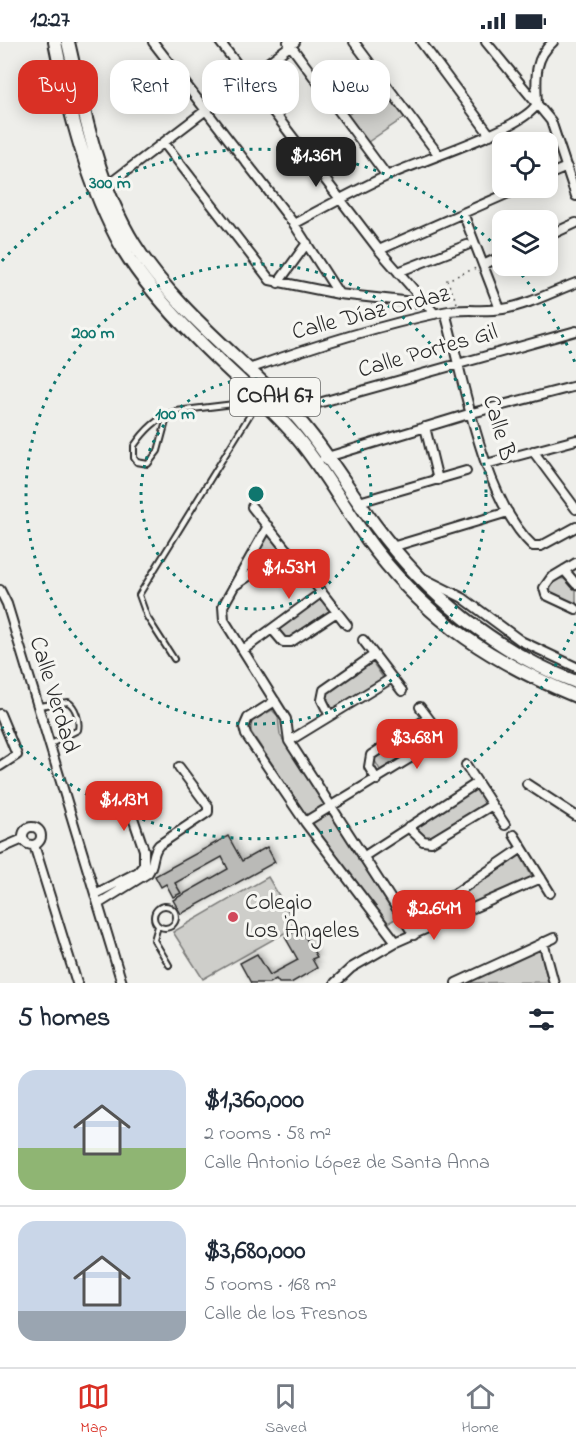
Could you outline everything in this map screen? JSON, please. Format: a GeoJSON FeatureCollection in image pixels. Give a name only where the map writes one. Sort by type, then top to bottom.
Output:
{"type":"FeatureCollection","features":[{"type":"Feature","properties":{"kind":"main road","name":"COAH 67"},"geometry":{"type":"LineString","coordinates":[[61,43],[102,189],[124,250],[144,279],[199,341],[282,421],[314,461],[376,551],[429,608],[461,635],[505,664],[576,696]]}},
{"type":"Feature","properties":{"kind":"main road","name":"COAH 67"},"geometry":{"type":"LineString","coordinates":[[102,189],[154,273],[207,333],[290,411],[328,456],[392,547],[417,576],[465,618],[512,652],[551,673],[576,682]]}},
{"type":"Feature","properties":{"kind":"street"},"geometry":{"type":"LineString","coordinates":[[153,42],[202,103]]}},
{"type":"Feature","properties":{"kind":"street"},"geometry":{"type":"LineString","coordinates":[[220,42],[234,60]]}},
{"type":"Feature","properties":{"kind":"street"},"geometry":{"type":"LineString","coordinates":[[354,42],[438,154]]}},
{"type":"Feature","properties":{"kind":"street"},"geometry":{"type":"LineString","coordinates":[[421,42],[490,135]]}},
{"type":"Feature","properties":{"kind":"street"},"geometry":{"type":"LineString","coordinates":[[486,42],[550,121],[576,196]]}},
{"type":"Feature","properties":{"kind":"street"},"geometry":{"type":"LineString","coordinates":[[294,224],[387,176],[490,135],[525,118],[537,104],[536,69],[542,54],[553,42]]}},
{"type":"Feature","properties":{"kind":"street"},"geometry":{"type":"LineString","coordinates":[[271,60],[291,43],[387,176]]}},
{"type":"Feature","properties":{"kind":"street"},"geometry":{"type":"LineString","coordinates":[[102,189],[203,114]]}},
{"type":"Feature","properties":{"kind":"street"},"geometry":{"type":"LineString","coordinates":[[211,114],[294,224],[339,294]]}},
{"type":"Feature","properties":{"kind":"street"},"geometry":{"type":"LineString","coordinates":[[275,114],[379,250],[422,303],[435,314]]}},
{"type":"Feature","properties":{"kind":"street"},"geometry":{"type":"LineString","coordinates":[[164,143],[265,275],[278,283],[339,294],[422,303]]}},
{"type":"Feature","properties":{"kind":"street"},"geometry":{"type":"LineString","coordinates":[[558,170],[567,166]]}},
{"type":"Feature","properties":{"kind":"street"},"geometry":{"type":"LineString","coordinates":[[379,250],[497,198]]}},
{"type":"Feature","properties":{"kind":"street"},"geometry":{"type":"LineString","coordinates":[[463,213],[500,309]]}},
{"type":"Feature","properties":{"kind":"street"},"geometry":{"type":"LineString","coordinates":[[558,231],[576,223]]}},
{"type":"Feature","properties":{"kind":"street"},"geometry":{"type":"LineString","coordinates":[[278,283],[307,243]]}},
{"type":"Feature","properties":{"kind":"street"},"geometry":{"type":"LineString","coordinates":[[398,272],[467,245]]}},
{"type":"Feature","properties":{"kind":"street"},"geometry":{"type":"LineString","coordinates":[[483,265],[492,261]]}},
{"type":"Feature","properties":{"kind":"street","name":"Calle Díaz Ordaz"},"geometry":{"type":"LineString","coordinates":[[246,370],[314,347],[435,314],[459,309],[500,309],[576,284]]}},
{"type":"Feature","properties":{"kind":"street","name":"Calle B"},"geometry":{"type":"LineString","coordinates":[[446,312],[486,464],[508,512],[533,546],[542,546],[576,527]]}},
{"type":"Feature","properties":{"kind":"street","name":"Calle Portes Gil"},"geometry":{"type":"LineString","coordinates":[[290,411],[576,331]]}},
{"type":"Feature","properties":{"kind":"street"},"geometry":{"type":"LineString","coordinates":[[314,461],[472,413],[576,386]]}},
{"type":"Feature","properties":{"kind":"street"},"geometry":{"type":"LineString","coordinates":[[425,427],[438,480]]}},
{"type":"Feature","properties":{"kind":"street"},"geometry":{"type":"LineString","coordinates":[[486,464],[576,440]]}},
{"type":"Feature","properties":{"kind":"street"},"geometry":{"type":"LineString","coordinates":[[533,451],[576,509]]}},
{"type":"Feature","properties":{"kind":"street"},"geometry":{"type":"LineString","coordinates":[[359,502],[466,471]]}},
{"type":"Feature","properties":{"kind":"street"},"geometry":{"type":"LineString","coordinates":[[252,507],[297,563]]}},
{"type":"Feature","properties":{"kind":"street"},"geometry":{"type":"LineString","coordinates":[[392,547],[508,512]]}},
{"type":"Feature","properties":{"kind":"street"},"geometry":{"type":"LineString","coordinates":[[268,526],[233,587],[222,611],[224,620],[286,719],[289,741],[414,935]]}},
{"type":"Feature","properties":{"kind":"street"},"geometry":{"type":"LineString","coordinates":[[233,587],[287,550]]}},
{"type":"Feature","properties":{"kind":"street"},"geometry":{"type":"LineString","coordinates":[[576,563],[551,578],[544,588],[546,595],[576,609]]}},
{"type":"Feature","properties":{"kind":"street"},"geometry":{"type":"LineString","coordinates":[[564,570],[576,584]]}},
{"type":"Feature","properties":{"kind":"street"},"geometry":{"type":"LineString","coordinates":[[417,576],[463,598],[521,641],[576,667]]}},
{"type":"Feature","properties":{"kind":"street"},"geometry":{"type":"LineString","coordinates":[[312,580],[347,625]]}},
{"type":"Feature","properties":{"kind":"street","name":"Calle Verdad"},"geometry":{"type":"LineString","coordinates":[[0,590],[7,604],[36,706],[122,983]]}},
{"type":"Feature","properties":{"kind":"street"},"geometry":{"type":"LineString","coordinates":[[243,650],[322,592]]}},
{"type":"Feature","properties":{"kind":"street"},"geometry":{"type":"LineString","coordinates":[[272,629],[283,642],[291,642],[337,612]]}},
{"type":"Feature","properties":{"kind":"street"},"geometry":{"type":"LineString","coordinates":[[363,640],[402,691]]}},
{"type":"Feature","properties":{"kind":"street"},"geometry":{"type":"LineString","coordinates":[[329,714],[322,700],[324,690],[374,655]]}},
{"type":"Feature","properties":{"kind":"street"},"geometry":{"type":"LineString","coordinates":[[289,741],[329,714],[392,678]]}},
{"type":"Feature","properties":{"kind":"street"},"geometry":{"type":"LineString","coordinates":[[275,701],[248,718],[244,731],[305,822],[396,942]]}},
{"type":"Feature","properties":{"kind":"street"},"geometry":{"type":"LineString","coordinates":[[420,707],[450,747]]}},
{"type":"Feature","properties":{"kind":"street"},"geometry":{"type":"LineString","coordinates":[[0,714],[17,755],[0,766]]}},
{"type":"Feature","properties":{"kind":"street"},"geometry":{"type":"LineString","coordinates":[[377,780],[369,767],[371,755],[428,718]]}},
{"type":"Feature","properties":{"kind":"street"},"geometry":{"type":"LineString","coordinates":[[305,822],[443,738]]}},
{"type":"Feature","properties":{"kind":"street"},"geometry":{"type":"LineString","coordinates":[[466,765],[505,825]]}},
{"type":"Feature","properties":{"kind":"street"},"geometry":{"type":"LineString","coordinates":[[98,904],[148,873],[153,851],[176,831],[209,810],[179,767]]}},
{"type":"Feature","properties":{"kind":"street"},"geometry":{"type":"LineString","coordinates":[[363,857],[477,783]]}},
{"type":"Feature","properties":{"kind":"street"},"geometry":{"type":"LineString","coordinates":[[527,784],[576,816]]}},
{"type":"Feature","properties":{"kind":"street"},"geometry":{"type":"LineString","coordinates":[[408,827],[423,841],[431,842],[492,805]]}},
{"type":"Feature","properties":{"kind":"street"},"geometry":{"type":"LineString","coordinates":[[95,894],[140,871],[145,863],[144,850],[129,806]]}},
{"type":"Feature","properties":{"kind":"street"},"geometry":{"type":"LineString","coordinates":[[0,849],[23,839],[26,829],[36,828],[41,837],[34,845]]}},
{"type":"Feature","properties":{"kind":"street"},"geometry":{"type":"LineString","coordinates":[[514,835],[550,893]]}},
{"type":"Feature","properties":{"kind":"street"},"geometry":{"type":"LineString","coordinates":[[23,839],[29,845],[34,845]]}},
{"type":"Feature","properties":{"kind":"street"},"geometry":{"type":"LineString","coordinates":[[34,845],[77,983]]}},
{"type":"Feature","properties":{"kind":"street"},"geometry":{"type":"LineString","coordinates":[[444,923],[439,912],[444,901],[522,848]]}},
{"type":"Feature","properties":{"kind":"street"},"geometry":{"type":"LineString","coordinates":[[144,850],[153,851]]}},
{"type":"Feature","properties":{"kind":"street"},"geometry":{"type":"LineString","coordinates":[[335,983],[351,968],[396,942],[444,923],[541,878]]}},
{"type":"Feature","properties":{"kind":"street"},"geometry":{"type":"LineString","coordinates":[[456,983],[554,938]]}},
{"type":"Feature","properties":{"kind":"street"},"geometry":{"type":"LineString","coordinates":[[543,942],[554,983]]}},
{"type":"Feature","properties":{"kind":"lane"},"geometry":{"type":"LineString","coordinates":[[168,414],[156,458],[148,464],[137,462],[134,458],[134,446],[150,427],[168,414],[234,404],[255,395]]}},
{"type":"Feature","properties":{"kind":"lane"},"geometry":{"type":"LineString","coordinates":[[174,659],[147,617],[139,595],[255,395]]}},
{"type":"Feature","properties":{"kind":"lane"},"geometry":{"type":"LineString","coordinates":[[36,706],[68,702],[73,706],[79,723],[78,730],[74,734],[48,745]]}},
{"type":"Feature","properties":{"kind":"lane"},"geometry":{"type":"LineString","coordinates":[[158,926],[166,928],[173,924],[176,916],[172,909],[164,906],[156,910],[154,918],[158,926],[154,940],[169,965]]}},
{"type":"Feature","properties":{"kind":"path"},"geometry":{"type":"LineString","coordinates":[[459,309],[447,280],[483,265]]}},
{"type":"Feature","properties":{"kind":"shaded area"},"geometry":{"type":"Polygon","coordinates":[[[390,95],[405,117],[365,144],[346,116],[349,114],[390,114],[390,95]]]}},
{"type":"Feature","properties":{"kind":"shaded area"},"geometry":{"type":"Polygon","coordinates":[[[266,532],[282,552],[240,580],[266,532]]]}},
{"type":"Feature","properties":{"kind":"shaded area"},"geometry":{"type":"Polygon","coordinates":[[[556,578],[564,579],[576,589],[576,604],[551,592],[550,586],[556,578]]]}},
{"type":"Feature","properties":{"kind":"shaded area"},"geometry":{"type":"Polygon","coordinates":[[[322,596],[334,612],[291,639],[285,639],[279,629],[322,596]]]}},
{"type":"Feature","properties":{"kind":"shaded area"},"geometry":{"type":"Polygon","coordinates":[[[371,660],[384,679],[330,711],[324,702],[327,691],[371,660]]]}},
{"type":"Feature","properties":{"kind":"shaded area"},"geometry":{"type":"Polygon","coordinates":[[[272,710],[278,716],[280,735],[397,918],[388,923],[306,815],[251,732],[251,722],[272,710]]]}},
{"type":"Feature","properties":{"kind":"shaded area"},"geometry":{"type":"Polygon","coordinates":[[[423,726],[434,740],[380,770],[374,759],[423,726]]]}},
{"type":"Feature","properties":{"kind":"shaded area"},"geometry":{"type":"Polygon","coordinates":[[[475,785],[487,805],[433,839],[427,840],[415,825],[475,785]]]}},
{"type":"Feature","properties":{"kind":"shaded area"},"geometry":{"type":"Polygon","coordinates":[[[520,855],[532,877],[449,915],[444,906],[520,855]]]}},
{"type":"Feature","properties":{"kind":"shaded area"},"geometry":{"type":"Polygon","coordinates":[[[268,877],[297,926],[203,979],[173,932],[268,877]]]}},
{"type":"Feature","properties":{"kind":"shaded area"},"geometry":{"type":"Polygon","coordinates":[[[540,949],[548,982],[461,983],[540,949]]]}},
{"type":"Feature","properties":{"kind":"building"},"geometry":{"type":"Polygon","coordinates":[[[228,836],[242,861],[267,847],[275,862],[181,914],[173,900],[228,869],[222,857],[175,883],[181,893],[173,897],[166,884],[161,887],[155,876],[228,836]]]}},
{"type":"Feature","properties":{"kind":"building"},"geometry":{"type":"Polygon","coordinates":[[[300,928],[317,957],[312,959],[317,968],[291,983],[279,983],[276,979],[269,983],[251,983],[240,963],[257,954],[270,975],[298,960],[285,937],[300,928]]]}},
{"type":"Feature","properties":{"kind":"place","name":"Colegio Los Angeles"},"geometry":{"type":"Point","coordinates":[233,917]}}]}
